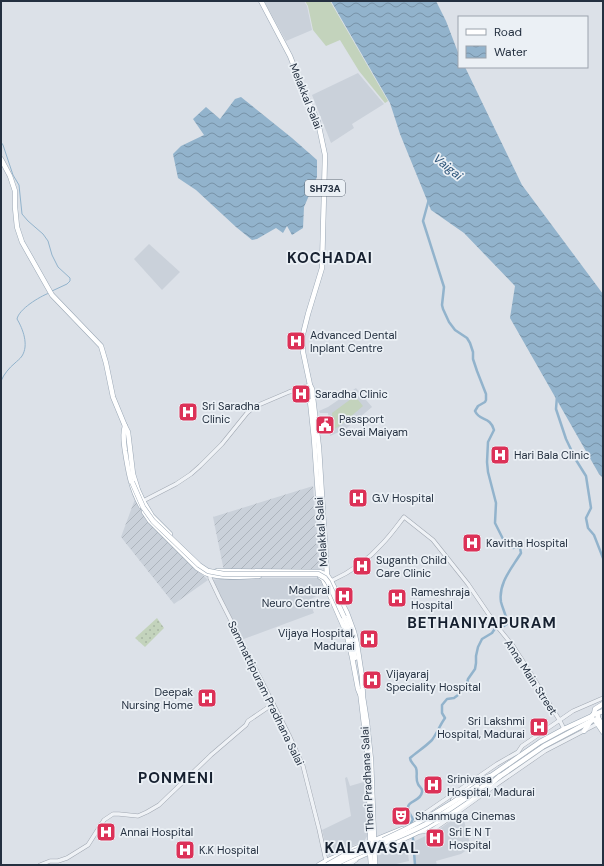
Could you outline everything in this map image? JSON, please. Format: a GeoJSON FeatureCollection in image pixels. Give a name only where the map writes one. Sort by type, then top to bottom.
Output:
{"type":"FeatureCollection","features":[{"type":"Feature","properties":{"kind":"main road","name":"Melakkal Salai"},"geometry":{"type":"LineString","coordinates":[[261,1],[290,56],[318,122],[325,155],[322,268],[303,334],[303,352],[312,389],[319,448],[325,576]]}},
{"type":"Feature","properties":{"kind":"main road"},"geometry":{"type":"LineString","coordinates":[[1,159],[10,176],[15,191],[17,227],[22,242],[48,290],[101,346],[113,397],[125,426],[123,434],[128,474],[150,521],[197,568],[224,576],[325,576]]}},
{"type":"Feature","properties":{"kind":"main road","name":"Theni Pradhana Salai"},"geometry":{"type":"LineString","coordinates":[[125,426],[132,482],[144,507],[153,521],[198,565],[208,572],[224,574],[318,574],[325,578],[328,582],[352,638],[361,694],[367,750],[370,816],[375,865]]}},
{"type":"Feature","properties":{"kind":"main road"},"geometry":{"type":"LineString","coordinates":[[137,494],[152,516],[210,572]]}},
{"type":"Feature","properties":{"kind":"main road","name":"Theni Pradhana Salai"},"geometry":{"type":"LineString","coordinates":[[325,576],[346,632],[358,689],[361,694]]}},
{"type":"Feature","properties":{"kind":"main road","name":"Theni Pradhana Salai"},"geometry":{"type":"LineString","coordinates":[[325,576],[331,581],[347,613],[354,632],[362,676],[361,694]]}},
{"type":"Feature","properties":{"kind":"main road"},"geometry":{"type":"LineString","coordinates":[[603,704],[595,709],[597,719],[603,732]]}},
{"type":"Feature","properties":{"kind":"main road"},"geometry":{"type":"LineString","coordinates":[[584,730],[597,719],[603,711]]}},
{"type":"Feature","properties":{"kind":"main road"},"geometry":{"type":"LineString","coordinates":[[319,865],[405,830],[435,814],[540,742],[564,729],[597,719]]}},
{"type":"Feature","properties":{"kind":"main road"},"geometry":{"type":"LineString","coordinates":[[334,865],[397,838],[426,823],[456,805],[544,746],[597,719]]}},
{"type":"Feature","properties":{"kind":"main road"},"geometry":{"type":"LineString","coordinates":[[373,846],[383,837],[420,820],[475,784],[490,776]]}},
{"type":"Feature","properties":{"kind":"main road"},"geometry":{"type":"LineString","coordinates":[[326,863],[350,851],[392,844],[418,833],[480,793],[500,776]]}},
{"type":"Feature","properties":{"kind":"main road"},"geometry":{"type":"LineString","coordinates":[[350,851],[352,847],[367,841],[372,834],[383,837]]}},
{"type":"Feature","properties":{"kind":"main road","name":"Theni Pradhana Salai"},"geometry":{"type":"LineString","coordinates":[[371,865],[370,852],[373,846]]}},
{"type":"Feature","properties":{"kind":"main road"},"geometry":{"type":"LineString","coordinates":[[341,865],[370,852]]}},
{"type":"Feature","properties":{"kind":"main road"},"geometry":{"type":"LineString","coordinates":[[361,855],[367,856],[370,859]]}},
{"type":"Feature","properties":{"kind":"street"},"geometry":{"type":"LineString","coordinates":[[143,501],[176,484],[191,474],[222,444],[247,413],[254,407],[310,385]]}},
{"type":"Feature","properties":{"kind":"street","name":"Anna Main Street"},"geometry":{"type":"LineString","coordinates":[[331,581],[343,576],[358,566],[382,544],[404,517],[433,540],[479,599],[524,664],[564,729]]}},
{"type":"Feature","properties":{"kind":"street","name":"Sammattipuram Pradhana Salai"},"geometry":{"type":"LineString","coordinates":[[210,572],[210,578],[221,601],[303,766],[326,863]]}},
{"type":"Feature","properties":{"kind":"street"},"geometry":{"type":"LineString","coordinates":[[420,820],[424,814],[497,764],[518,752],[522,746],[573,711],[603,698]]}},
{"type":"Feature","properties":{"kind":"street"},"geometry":{"type":"LineString","coordinates":[[40,865],[50,861],[58,861],[67,858],[88,845],[104,820],[113,814],[138,816],[159,805],[211,755],[246,725],[248,721],[273,704]]}},
{"type":"Feature","properties":{"kind":"street"},"geometry":{"type":"LineString","coordinates":[[418,833],[431,831],[545,752],[584,730]]}},
{"type":"Feature","properties":{"kind":"street"},"geometry":{"type":"LineString","coordinates":[[349,865],[361,855]]}},
{"type":"Feature","properties":{"kind":"shaded area"},"geometry":{"type":"Polygon","coordinates":[[[264,1],[304,1],[307,6],[312,30],[286,41],[264,1]]]}},
{"type":"Feature","properties":{"kind":"shaded area"},"geometry":{"type":"Polygon","coordinates":[[[358,73],[384,104],[352,124],[354,128],[331,143],[312,95],[358,73]]]}},
{"type":"Feature","properties":{"kind":"shaded area"},"geometry":{"type":"Polygon","coordinates":[[[149,244],[180,272],[162,290],[134,259],[149,244]]]}},
{"type":"Feature","properties":{"kind":"shaded area"},"geometry":{"type":"Polygon","coordinates":[[[356,388],[372,407],[342,432],[341,431],[330,436],[328,413],[320,413],[319,411],[328,407],[356,388]]]}},
{"type":"Feature","properties":{"kind":"shaded area"},"geometry":{"type":"Polygon","coordinates":[[[313,486],[320,571],[224,571],[213,517],[313,486]]]}},
{"type":"Feature","properties":{"kind":"shaded area"},"geometry":{"type":"Polygon","coordinates":[[[135,499],[149,522],[208,580],[174,604],[121,537],[135,499]]]}},
{"type":"Feature","properties":{"kind":"shaded area"},"geometry":{"type":"Polygon","coordinates":[[[227,578],[318,578],[322,580],[327,590],[309,600],[314,613],[241,640],[212,580],[227,578]]]}},
{"type":"Feature","properties":{"kind":"shaded area"},"geometry":{"type":"Polygon","coordinates":[[[347,777],[350,786],[367,781],[368,835],[364,841],[328,856],[322,830],[351,816],[345,778],[347,777]]]}},
{"type":"Feature","properties":{"kind":"shaded area"},"geometry":{"type":"Polygon","coordinates":[[[462,813],[471,847],[461,854],[436,861],[437,865],[416,865],[414,853],[415,841],[438,830],[462,813]]]}},
{"type":"Feature","properties":{"kind":"shaded area"},"geometry":{"type":"Polygon","coordinates":[[[407,847],[409,861],[392,865],[376,865],[376,856],[407,847]]]}},
{"type":"Feature","properties":{"kind":"green space"},"geometry":{"type":"Polygon","coordinates":[[[305,1],[330,1],[388,101],[385,103],[359,71],[340,40],[326,46],[313,30],[308,6],[305,1]]]}},
{"type":"Feature","properties":{"kind":"green space"},"geometry":{"type":"Polygon","coordinates":[[[355,396],[363,406],[333,430],[332,413],[355,396]]]}},
{"type":"Feature","properties":{"kind":"green space"},"geometry":{"type":"Polygon","coordinates":[[[157,618],[164,628],[145,647],[135,638],[157,618]]]}},
{"type":"Feature","properties":{"kind":"water","name":"Vaigai"},"geometry":{"type":"Polygon","coordinates":[[[331,1],[436,1],[446,21],[458,52],[458,68],[465,68],[522,185],[603,294],[603,478],[599,474],[510,318],[515,286],[464,233],[431,210],[400,134],[390,103],[331,1]]]}},
{"type":"Feature","properties":{"kind":"water"},"geometry":{"type":"Polygon","coordinates":[[[241,97],[317,160],[317,177],[304,207],[303,228],[292,235],[287,226],[283,233],[276,228],[257,239],[252,240],[196,190],[178,178],[173,154],[181,146],[204,135],[193,119],[206,107],[220,119],[235,99],[241,97]]]}},
{"type":"Feature","properties":{"kind":"waterway"},"geometry":{"type":"LineString","coordinates":[[1,142],[13,175],[19,185],[22,214],[43,234],[48,241],[52,255],[58,267],[70,278],[70,281],[67,284],[52,291]]}},
{"type":"Feature","properties":{"kind":"waterway"},"geometry":{"type":"LineString","coordinates":[[409,828],[413,819],[408,807],[410,803],[421,795],[422,791],[417,782],[416,768],[410,758],[427,745],[434,737],[445,718],[442,713],[442,705],[447,699],[454,698],[466,687],[468,679],[475,669],[478,647],[482,639],[492,633],[498,625],[504,626],[507,624],[501,602],[502,588],[506,576],[521,553],[520,548],[513,548],[504,541],[495,523],[496,503],[487,462],[488,442],[494,430],[490,423],[480,417],[475,411],[478,406],[485,402],[486,394],[473,359],[473,352],[470,343],[467,338],[455,330],[449,322],[443,309],[444,287],[423,221],[429,199]]}},
{"type":"Feature","properties":{"kind":"waterway"},"geometry":{"type":"LineString","coordinates":[[1,381],[7,371],[24,352],[24,337],[17,319],[21,311],[40,297],[49,293]]}},
{"type":"Feature","properties":{"kind":"waterway"},"geometry":{"type":"LineString","coordinates":[[557,396],[556,409],[566,439],[586,476],[591,508],[586,518],[588,528],[594,535],[603,558]]}},
{"type":"Feature","properties":{"kind":"waterway"},"geometry":{"type":"LineString","coordinates":[[412,834],[415,865]]}},
{"type":"Feature","properties":{"kind":"place","name":"Advanced Dental Inplant Centre"},"geometry":{"type":"Point","coordinates":[296,341]}},
{"type":"Feature","properties":{"kind":"place","name":"Saradha Clinic"},"geometry":{"type":"Point","coordinates":[301,394]}},
{"type":"Feature","properties":{"kind":"place","name":"Sri Saradha Clinic"},"geometry":{"type":"Point","coordinates":[188,412]}},
{"type":"Feature","properties":{"kind":"place","name":"Passport Sevai Maiyam"},"geometry":{"type":"Point","coordinates":[325,425]}},
{"type":"Feature","properties":{"kind":"place","name":"Hari Bala Clinic"},"geometry":{"type":"Point","coordinates":[500,455]}},
{"type":"Feature","properties":{"kind":"place","name":"G.V Hospital"},"geometry":{"type":"Point","coordinates":[358,498]}},
{"type":"Feature","properties":{"kind":"place","name":"Kavitha Hospital"},"geometry":{"type":"Point","coordinates":[472,543]}},
{"type":"Feature","properties":{"kind":"place","name":"Suganth Child Care Clinic"},"geometry":{"type":"Point","coordinates":[362,566]}},
{"type":"Feature","properties":{"kind":"place","name":"Madurai Neuro Centre"},"geometry":{"type":"Point","coordinates":[344,596]}},
{"type":"Feature","properties":{"kind":"place","name":"Rameshraja Hospital"},"geometry":{"type":"Point","coordinates":[397,598]}},
{"type":"Feature","properties":{"kind":"place","name":"Vijaya Hospital, Madurai"},"geometry":{"type":"Point","coordinates":[369,639]}},
{"type":"Feature","properties":{"kind":"place","name":"Vijayaraj Speciality Hospital"},"geometry":{"type":"Point","coordinates":[372,680]}},
{"type":"Feature","properties":{"kind":"place","name":"Deepak Nursing Home"},"geometry":{"type":"Point","coordinates":[207,698]}},
{"type":"Feature","properties":{"kind":"place","name":"Sri Lakshmi Hospital, Madurai"},"geometry":{"type":"Point","coordinates":[539,727]}},
{"type":"Feature","properties":{"kind":"place","name":"Srinivasa Hospital, Madurai"},"geometry":{"type":"Point","coordinates":[433,785]}},
{"type":"Feature","properties":{"kind":"place","name":"Shanmuga Cinemas"},"geometry":{"type":"Point","coordinates":[401,816]}},
{"type":"Feature","properties":{"kind":"place","name":"Annai Hospital"},"geometry":{"type":"Point","coordinates":[106,832]}},
{"type":"Feature","properties":{"kind":"place","name":"Sri E N T Hospital"},"geometry":{"type":"Point","coordinates":[435,838]}},
{"type":"Feature","properties":{"kind":"place","name":"K.K Hospital"},"geometry":{"type":"Point","coordinates":[185,850]}},
{"type":"Feature","properties":{"kind":"district","name":"KOCHADAI"},"geometry":{"type":"Point","coordinates":[330,258]}},
{"type":"Feature","properties":{"kind":"district","name":"BETHANIYAPURAM"},"geometry":{"type":"Point","coordinates":[482,623]}},
{"type":"Feature","properties":{"kind":"district","name":"PONMENI"},"geometry":{"type":"Point","coordinates":[176,778]}},
{"type":"Feature","properties":{"kind":"district","name":"KALAVASAL"},"geometry":{"type":"Point","coordinates":[372,848]}}]}
